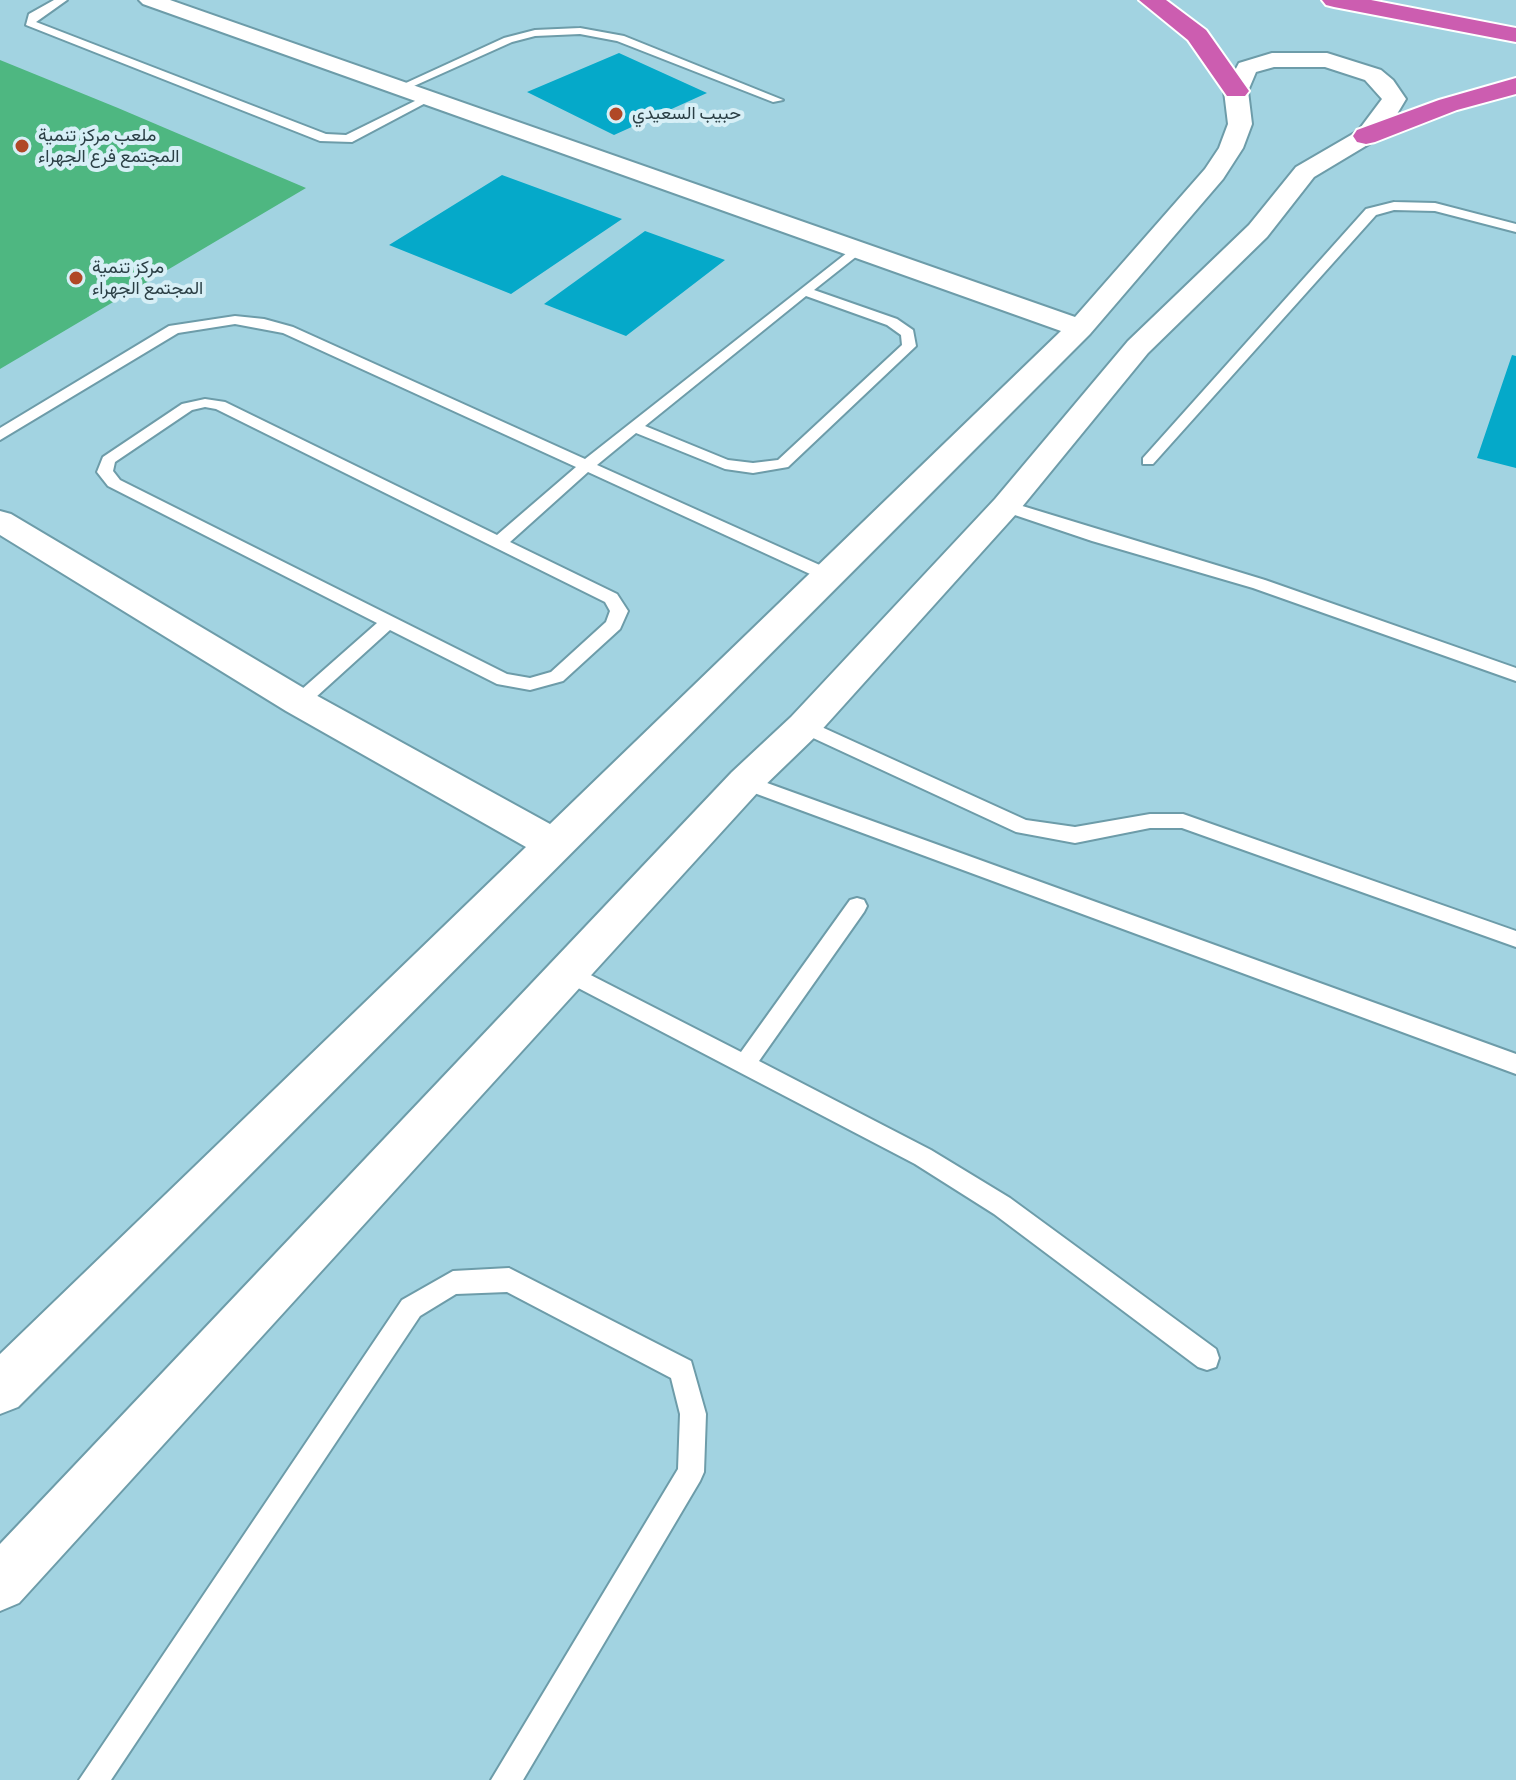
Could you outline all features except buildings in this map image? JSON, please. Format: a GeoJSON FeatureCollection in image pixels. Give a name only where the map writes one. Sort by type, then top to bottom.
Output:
{"type":"FeatureCollection","features":[{"type":"Feature","properties":{"kind":"highway"},"geometry":{"type":"LineString","coordinates":[[1151,0],[1197,35],[1236,91]]}},
{"type":"Feature","properties":{"kind":"highway"},"geometry":{"type":"LineString","coordinates":[[1334,0],[1516,35]]}},
{"type":"Feature","properties":{"kind":"highway"},"geometry":{"type":"LineString","coordinates":[[1366,136],[1448,105],[1516,86]]}},
{"type":"Feature","properties":{"kind":"street"},"geometry":{"type":"LineString","coordinates":[[150,0],[1080,328]]}},
{"type":"Feature","properties":{"kind":"street"},"geometry":{"type":"LineString","coordinates":[[0,1389],[1080,328],[1214,174],[1231,148],[1240,124],[1236,91],[1247,68],[1264,61],[1298,58],[1327,60],[1373,75],[1394,99],[1386,114],[1366,136],[1305,172],[1258,231],[1138,347],[1006,506],[804,726],[745,782],[0,1584]]}},
{"type":"Feature","properties":{"kind":"street"},"geometry":{"type":"LineString","coordinates":[[0,521],[299,702],[554,844]]}},
{"type":"Feature","properties":{"kind":"lane"},"geometry":{"type":"LineString","coordinates":[[62,0],[33,16],[30,23],[324,138],[348,139],[429,98]]}},
{"type":"Feature","properties":{"kind":"lane"},"geometry":{"type":"LineString","coordinates":[[401,88],[508,40],[535,33],[580,31],[620,38],[777,100]]}},
{"type":"Feature","properties":{"kind":"lane"},"geometry":{"type":"LineString","coordinates":[[1148,461],[1371,212],[1394,206],[1435,207],[1516,228]]}},
{"type":"Feature","properties":{"kind":"lane"},"geometry":{"type":"LineString","coordinates":[[501,541],[587,465],[857,249]]}},
{"type":"Feature","properties":{"kind":"lane"},"geometry":{"type":"LineString","coordinates":[[634,427],[725,464],[753,468],[783,464],[909,346],[908,333],[892,322],[804,291]]}},
{"type":"Feature","properties":{"kind":"lane"},"geometry":{"type":"LineString","coordinates":[[0,435],[174,329],[235,320],[264,323],[288,330],[827,575]]}},
{"type":"Feature","properties":{"kind":"lane"},"geometry":{"type":"LineString","coordinates":[[205,403],[220,405],[501,541],[611,598],[619,611],[614,625],[557,677],[530,684],[503,680],[114,483],[105,472],[108,460],[187,407],[205,403]]}},
{"type":"Feature","properties":{"kind":"lane"},"geometry":{"type":"LineString","coordinates":[[1006,506],[1098,537],[1259,584],[1516,675]]}},
{"type":"Feature","properties":{"kind":"lane"},"geometry":{"type":"LineString","coordinates":[[299,702],[390,621]]}},
{"type":"Feature","properties":{"kind":"lane"},"geometry":{"type":"LineString","coordinates":[[804,726],[1023,827],[1075,835],[1150,821],[1183,821],[1516,939]]}},
{"type":"Feature","properties":{"kind":"lane"},"geometry":{"type":"LineString","coordinates":[[745,782],[1516,1064]]}},
{"type":"Feature","properties":{"kind":"lane"},"geometry":{"type":"LineString","coordinates":[[745,1064],[857,906]]}},
{"type":"Feature","properties":{"kind":"lane"},"geometry":{"type":"LineString","coordinates":[[568,973],[923,1157],[1002,1206],[1207,1358]]}},
{"type":"Feature","properties":{"kind":"lane"},"geometry":{"type":"LineString","coordinates":[[94,1780],[411,1308],[453,1283],[509,1280],[682,1370],[693,1414],[691,1472],[506,1780]]}},
{"type":"Feature","properties":{"kind":"green space","name":"مركز تنمية المجتمع الجهراء"},"geometry":{"type":"Polygon","coordinates":[[[0,60],[118,108],[306,188],[0,369],[0,60]]]}},
{"type":"Feature","properties":{"kind":"place","name":"حبيب السعيدي"},"geometry":{"type":"Point","coordinates":[616,114]}},
{"type":"Feature","properties":{"kind":"place","name":"ملعب مركز تنمية المجتمع فرع الجهراء"},"geometry":{"type":"Point","coordinates":[22,146]}},
{"type":"Feature","properties":{"kind":"place","name":"مركز تنمية المجتمع الجهراء"},"geometry":{"type":"Point","coordinates":[76,278]}}]}
